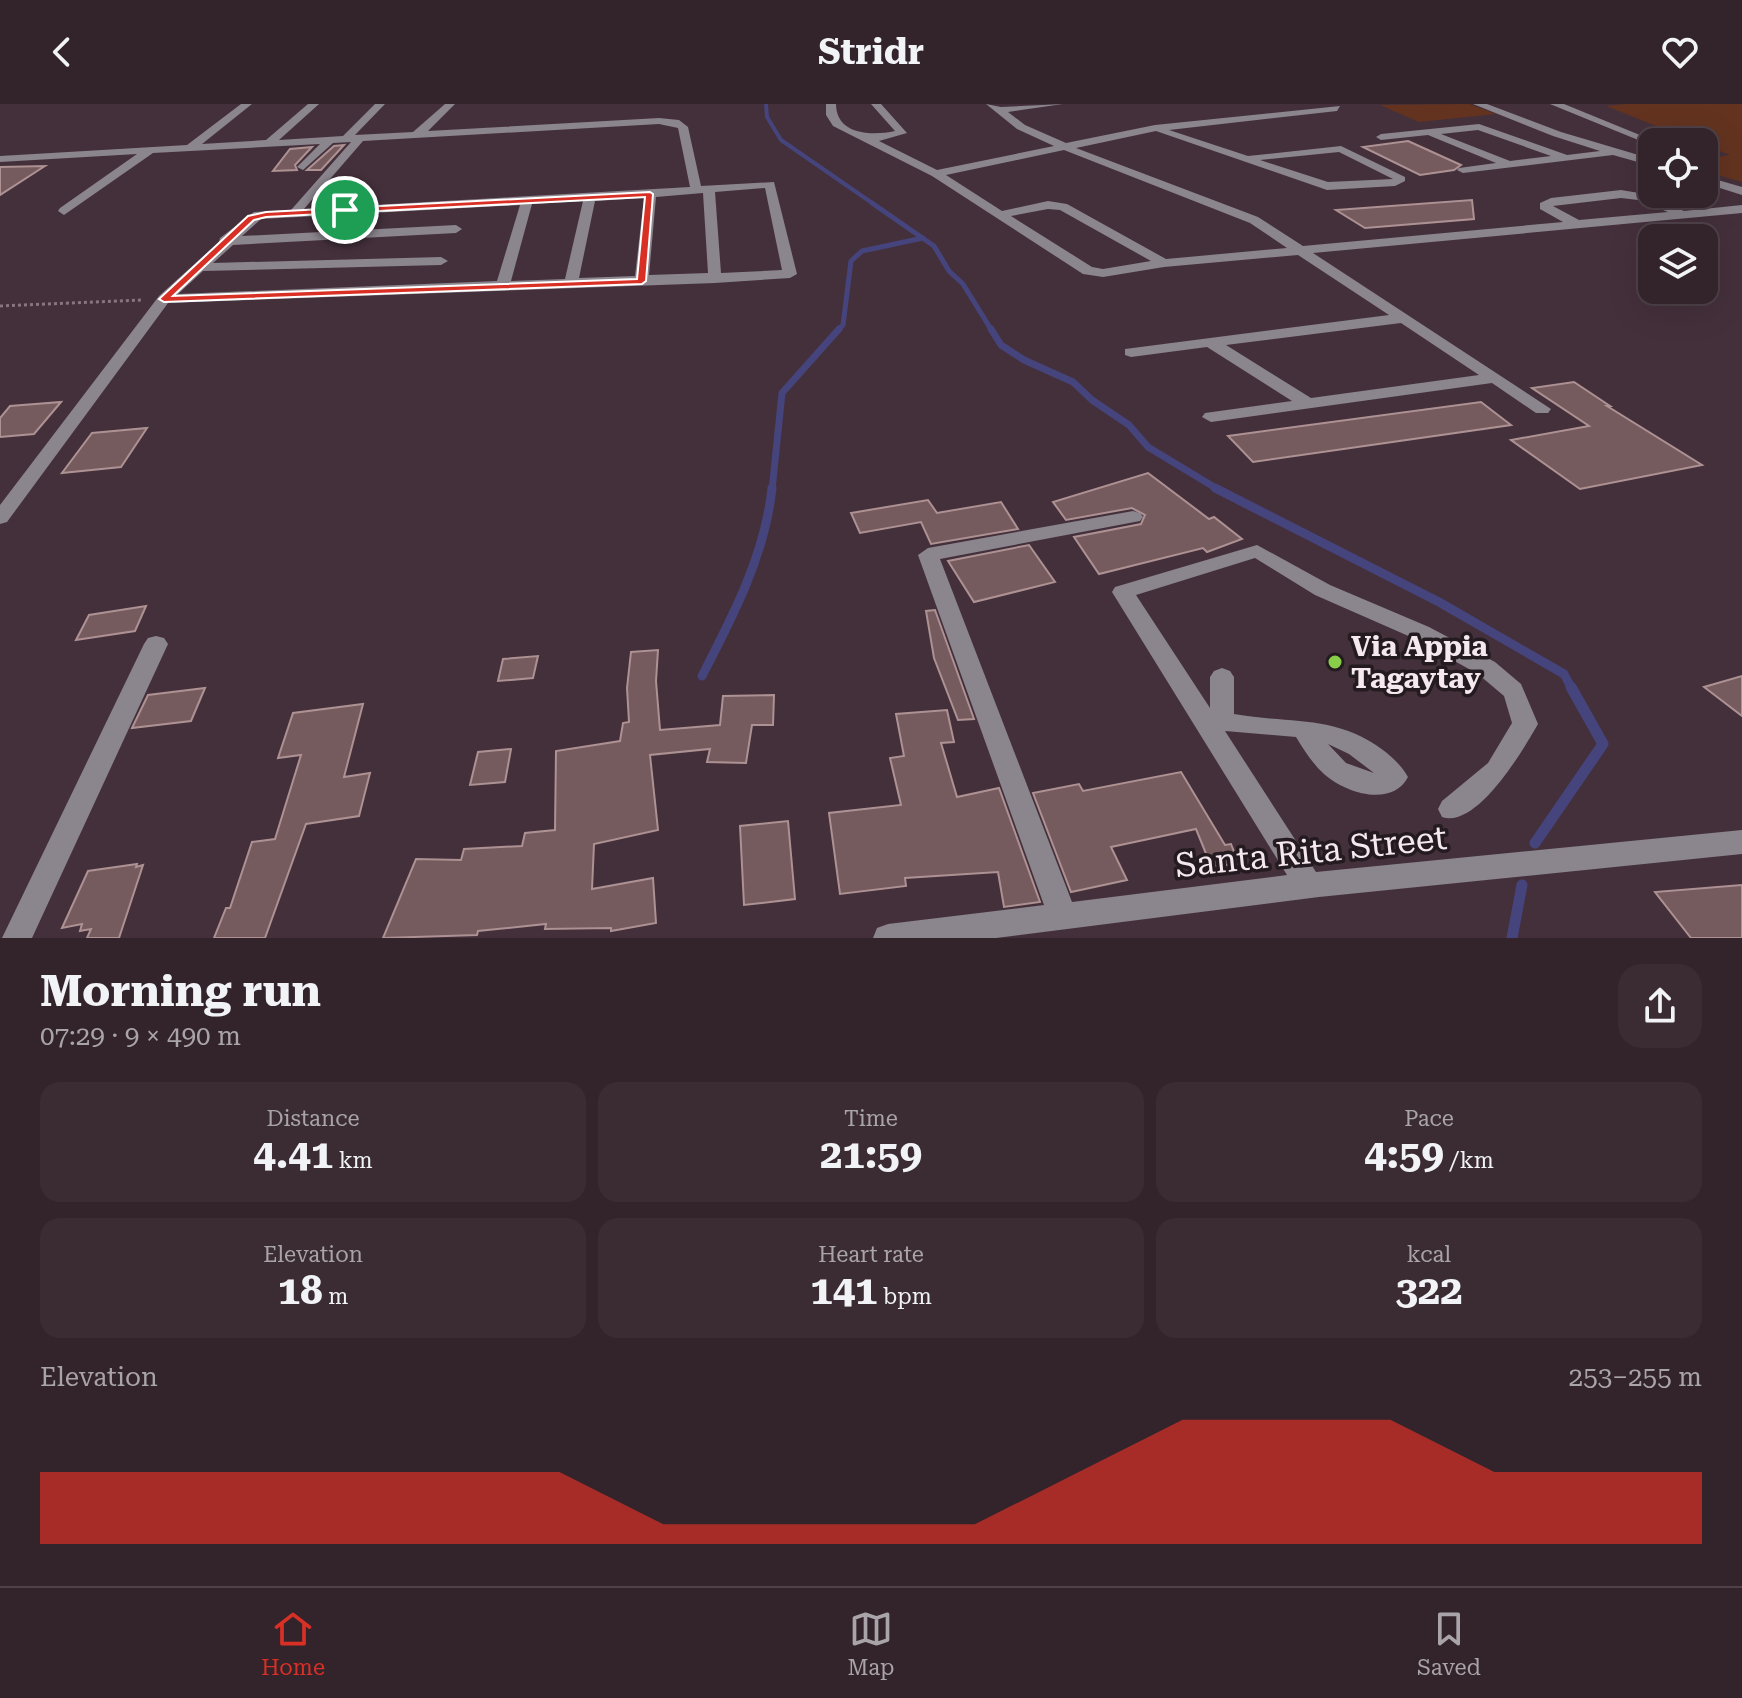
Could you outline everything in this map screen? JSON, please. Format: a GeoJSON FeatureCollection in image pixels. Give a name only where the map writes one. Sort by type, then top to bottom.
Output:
{"type":"FeatureCollection","features":[{"type":"Feature","properties":{"kind":"street"},"geometry":{"type":"LineString","coordinates":[[189,149],[247,104]]}},
{"type":"Feature","properties":{"kind":"street"},"geometry":{"type":"LineString","coordinates":[[268,144],[314,104]]}},
{"type":"Feature","properties":{"kind":"street"},"geometry":{"type":"LineString","coordinates":[[345,140],[380,104]]}},
{"type":"Feature","properties":{"kind":"street"},"geometry":{"type":"LineString","coordinates":[[416,135],[435,121],[450,104]]}},
{"type":"Feature","properties":{"kind":"street"},"geometry":{"type":"LineString","coordinates":[[831,104],[831,115],[837,124],[936,174],[1088,271],[1103,273],[1164,263],[1302,249],[1742,209]]}},
{"type":"Feature","properties":{"kind":"street"},"geometry":{"type":"LineString","coordinates":[[870,140],[902,133],[876,104]]}},
{"type":"Feature","properties":{"kind":"street"},"geometry":{"type":"LineString","coordinates":[[995,107],[1058,104]]}},
{"type":"Feature","properties":{"kind":"street"},"geometry":{"type":"LineString","coordinates":[[936,174],[1155,128],[1337,108],[1329,104]]}},
{"type":"Feature","properties":{"kind":"street"},"geometry":{"type":"LineString","coordinates":[[1478,104],[1638,159]]}},
{"type":"Feature","properties":{"kind":"street"},"geometry":{"type":"LineString","coordinates":[[1555,104],[1638,138]]}},
{"type":"Feature","properties":{"kind":"street"},"geometry":{"type":"LineString","coordinates":[[995,107],[1021,127],[1067,148],[1254,220],[1542,409]]}},
{"type":"Feature","properties":{"kind":"street"},"geometry":{"type":"LineString","coordinates":[[0,159],[643,121],[675,122],[683,127],[702,189],[715,279]]}},
{"type":"Feature","properties":{"kind":"street"},"geometry":{"type":"LineString","coordinates":[[1381,137],[1479,127],[1566,158]]}},
{"type":"Feature","properties":{"kind":"street"},"geometry":{"type":"LineString","coordinates":[[1155,128],[1327,186],[1395,183],[1401,179],[1341,149],[1246,158]]}},
{"type":"Feature","properties":{"kind":"street"},"geometry":{"type":"LineString","coordinates":[[1428,132],[1510,165]]}},
{"type":"Feature","properties":{"kind":"street"},"geometry":{"type":"LineString","coordinates":[[1403,135],[1480,168]]}},
{"type":"Feature","properties":{"kind":"street"},"geometry":{"type":"LineString","coordinates":[[295,212],[359,139]]}},
{"type":"Feature","properties":{"kind":"street"},"geometry":{"type":"LineString","coordinates":[[303,167],[329,141]]}},
{"type":"Feature","properties":{"kind":"street"},"geometry":{"type":"LineString","coordinates":[[64,211],[149,151]]}},
{"type":"Feature","properties":{"kind":"street"},"geometry":{"type":"LineString","coordinates":[[1463,170],[1617,153]]}},
{"type":"Feature","properties":{"kind":"street"},"geometry":{"type":"LineString","coordinates":[[1718,183],[1742,191]]}},
{"type":"Feature","properties":{"kind":"street"},"geometry":{"type":"LineString","coordinates":[[0,518],[164,299],[225,241],[258,215],[650,194],[770,184],[779,238],[790,274],[164,299]]}},
{"type":"Feature","properties":{"kind":"street"},"geometry":{"type":"LineString","coordinates":[[642,281],[650,194]]}},
{"type":"Feature","properties":{"kind":"street"},"geometry":{"type":"LineString","coordinates":[[1576,224],[1544,206],[1551,202],[1621,194],[1641,197],[1684,213]]}},
{"type":"Feature","properties":{"kind":"street"},"geometry":{"type":"LineString","coordinates":[[571,285],[590,197]]}},
{"type":"Feature","properties":{"kind":"street"},"geometry":{"type":"LineString","coordinates":[[502,287],[527,201]]}},
{"type":"Feature","properties":{"kind":"street"},"geometry":{"type":"LineString","coordinates":[[428,290],[464,205]]}},
{"type":"Feature","properties":{"kind":"street"},"geometry":{"type":"LineString","coordinates":[[1000,215],[1048,205],[1063,207],[1164,263]]}},
{"type":"Feature","properties":{"kind":"street"},"geometry":{"type":"LineString","coordinates":[[1719,211],[1742,216]]}},
{"type":"Feature","properties":{"kind":"street"},"geometry":{"type":"LineString","coordinates":[[225,241],[448,245]]}},
{"type":"Feature","properties":{"kind":"street"},"geometry":{"type":"LineString","coordinates":[[198,267],[448,245]]}},
{"type":"Feature","properties":{"kind":"street"},"geometry":{"type":"LineString","coordinates":[[1131,352],[1405,318]]}},
{"type":"Feature","properties":{"kind":"street"},"geometry":{"type":"LineString","coordinates":[[1210,342],[1307,403]]}},
{"type":"Feature","properties":{"kind":"street"},"geometry":{"type":"LineString","coordinates":[[1211,417],[1495,378]]}},
{"type":"Feature","properties":{"kind":"street"},"geometry":{"type":"LineString","coordinates":[[1063,916],[928,555],[1133,517]]}},
{"type":"Feature","properties":{"kind":"street"},"geometry":{"type":"LineString","coordinates":[[1309,885],[1216,725],[1123,592],[1257,551],[1308,583],[1355,601],[1475,662],[1505,682],[1517,695],[1525,724],[1497,770],[1452,809]]}},
{"type":"Feature","properties":{"kind":"street"},"geometry":{"type":"LineString","coordinates":[[17,938],[156,644]]}},
{"type":"Feature","properties":{"kind":"street"},"geometry":{"type":"LineString","coordinates":[[1216,725],[1222,677]]}},
{"type":"Feature","properties":{"kind":"street"},"geometry":{"type":"LineString","coordinates":[[1216,725],[1305,730]]}},
{"type":"Feature","properties":{"kind":"street","name":"Santa Rita Street"},"geometry":{"type":"LineString","coordinates":[[888,938],[1309,885],[1742,842]]}},
{"type":"Feature","properties":{"kind":"path"},"geometry":{"type":"LineString","coordinates":[[0,306],[164,299]]}},
{"type":"Feature","properties":{"kind":"shaded area"},"geometry":{"type":"Polygon","coordinates":[[[1469,104],[1496,114],[1419,122],[1380,105],[1469,104]]]}},
{"type":"Feature","properties":{"kind":"shaded area"},"geometry":{"type":"Polygon","coordinates":[[[1742,104],[1742,182],[1718,175],[1718,157],[1730,155],[1718,150],[1718,128],[1661,128],[1606,106],[1742,104]]]}},
{"type":"Feature","properties":{"kind":"building"},"geometry":{"type":"Polygon","coordinates":[[[1408,141],[1461,165],[1454,170],[1420,175],[1363,147],[1408,141]]]}},
{"type":"Feature","properties":{"kind":"building"},"geometry":{"type":"Polygon","coordinates":[[[344,145],[321,170],[307,170],[334,146],[344,145]]]}},
{"type":"Feature","properties":{"kind":"building"},"geometry":{"type":"Polygon","coordinates":[[[312,147],[295,165],[297,170],[273,171],[290,149],[312,147]]]}},
{"type":"Feature","properties":{"kind":"building"},"geometry":{"type":"Polygon","coordinates":[[[45,166],[0,195],[0,167],[45,166]]]}},
{"type":"Feature","properties":{"kind":"building"},"geometry":{"type":"Polygon","coordinates":[[[1472,200],[1474,219],[1365,228],[1336,210],[1472,200]]]}},
{"type":"Feature","properties":{"kind":"building"},"geometry":{"type":"Polygon","coordinates":[[[1574,382],[1702,465],[1580,489],[1511,440],[1589,426],[1532,388],[1574,382]]]}},
{"type":"Feature","properties":{"kind":"building"},"geometry":{"type":"Polygon","coordinates":[[[61,402],[34,434],[0,437],[0,418],[10,406],[61,402]]]}},
{"type":"Feature","properties":{"kind":"building"},"geometry":{"type":"Polygon","coordinates":[[[1481,402],[1511,425],[1253,462],[1228,436],[1481,402]]]}},
{"type":"Feature","properties":{"kind":"building"},"geometry":{"type":"Polygon","coordinates":[[[147,428],[121,467],[62,473],[92,433],[147,428]]]}},
{"type":"Feature","properties":{"kind":"building"},"geometry":{"type":"Polygon","coordinates":[[[1148,473],[1209,519],[1214,517],[1242,539],[1207,552],[1203,548],[1099,574],[1074,537],[1141,524],[1145,515],[1132,508],[1066,520],[1053,502],[1148,473]]]}},
{"type":"Feature","properties":{"kind":"building"},"geometry":{"type":"Polygon","coordinates":[[[928,500],[937,513],[1001,502],[1018,529],[931,544],[921,522],[860,533],[851,513],[928,500]]]}},
{"type":"Feature","properties":{"kind":"building"},"geometry":{"type":"Polygon","coordinates":[[[1029,545],[1055,582],[974,602],[948,561],[1029,545]]]}},
{"type":"Feature","properties":{"kind":"building"},"geometry":{"type":"Polygon","coordinates":[[[146,606],[135,631],[76,640],[89,615],[146,606]]]}},
{"type":"Feature","properties":{"kind":"building"},"geometry":{"type":"Polygon","coordinates":[[[935,610],[974,719],[958,720],[934,658],[926,611],[935,610]]]}},
{"type":"Feature","properties":{"kind":"building"},"geometry":{"type":"Polygon","coordinates":[[[658,650],[656,681],[660,730],[720,725],[723,696],[774,695],[773,725],[752,725],[746,763],[707,762],[710,749],[650,755],[658,830],[594,844],[592,889],[653,878],[656,923],[611,931],[611,928],[545,929],[546,924],[478,931],[477,935],[383,938],[416,859],[461,860],[464,849],[522,846],[525,833],[555,830],[556,751],[620,741],[623,723],[629,722],[627,688],[631,652],[658,650]]]}},
{"type":"Feature","properties":{"kind":"building"},"geometry":{"type":"Polygon","coordinates":[[[538,656],[533,678],[498,681],[503,659],[538,656]]]}},
{"type":"Feature","properties":{"kind":"building"},"geometry":{"type":"Polygon","coordinates":[[[1742,676],[1742,716],[1704,687],[1742,676]]]}},
{"type":"Feature","properties":{"kind":"building"},"geometry":{"type":"Polygon","coordinates":[[[205,688],[191,721],[132,728],[148,695],[205,688]]]}},
{"type":"Feature","properties":{"kind":"building"},"geometry":{"type":"Polygon","coordinates":[[[363,704],[344,777],[370,773],[359,816],[306,824],[265,938],[214,938],[226,908],[230,908],[252,842],[275,839],[301,755],[278,758],[293,713],[363,704]]]}},
{"type":"Feature","properties":{"kind":"building"},"geometry":{"type":"Polygon","coordinates":[[[947,710],[954,742],[941,743],[957,797],[999,788],[1040,902],[1004,907],[998,872],[905,878],[906,886],[840,894],[829,813],[901,805],[890,758],[904,756],[896,714],[947,710]]]}},
{"type":"Feature","properties":{"kind":"building"},"geometry":{"type":"Polygon","coordinates":[[[511,749],[505,782],[470,785],[478,752],[511,749]]]}},
{"type":"Feature","properties":{"kind":"building"},"geometry":{"type":"Polygon","coordinates":[[[1181,772],[1225,845],[1231,844],[1239,864],[1211,866],[1196,829],[1111,847],[1127,880],[1071,892],[1033,793],[1079,784],[1083,791],[1181,772]]]}},
{"type":"Feature","properties":{"kind":"building"},"geometry":{"type":"Polygon","coordinates":[[[788,821],[795,899],[744,905],[740,826],[788,821]]]}},
{"type":"Feature","properties":{"kind":"building"},"geometry":{"type":"Polygon","coordinates":[[[137,864],[136,867],[143,865],[119,938],[87,938],[91,929],[80,931],[82,924],[62,928],[88,871],[137,864]]]}},
{"type":"Feature","properties":{"kind":"building"},"geometry":{"type":"Polygon","coordinates":[[[1742,885],[1742,938],[1691,938],[1655,892],[1742,885]]]}},
{"type":"Feature","properties":{"kind":"waterway"},"geometry":{"type":"LineString","coordinates":[[766,104],[767,117],[781,140],[875,205]]}},
{"type":"Feature","properties":{"kind":"waterway"},"geometry":{"type":"LineString","coordinates":[[872,203],[923,238]]}},
{"type":"Feature","properties":{"kind":"waterway"},"geometry":{"type":"LineString","coordinates":[[839,329],[843,325],[851,261],[862,251],[923,238]]}},
{"type":"Feature","properties":{"kind":"waterway"},"geometry":{"type":"LineString","coordinates":[[923,238],[934,246],[949,271],[963,284],[992,331]]}},
{"type":"Feature","properties":{"kind":"waterway"},"geometry":{"type":"LineString","coordinates":[[772,490],[782,393],[839,329]]}},
{"type":"Feature","properties":{"kind":"waterway"},"geometry":{"type":"LineString","coordinates":[[991,329],[1001,345],[1024,360],[1073,382],[1092,400],[1129,425],[1148,447],[1219,490]]}},
{"type":"Feature","properties":{"kind":"waterway"},"geometry":{"type":"LineString","coordinates":[[702,676],[736,608],[755,561],[772,488]]}},
{"type":"Feature","properties":{"kind":"waterway"},"geometry":{"type":"LineString","coordinates":[[1215,488],[1439,602],[1564,674],[1572,689]]}},
{"type":"Feature","properties":{"kind":"waterway"},"geometry":{"type":"LineString","coordinates":[[1535,843],[1603,744],[1571,687]]}},
{"type":"Feature","properties":{"kind":"waterway"},"geometry":{"type":"LineString","coordinates":[[1512,938],[1522,885]]}},
{"type":"Feature","properties":{"kind":"place","name":"Via Appia Tagaytay"},"geometry":{"type":"Point","coordinates":[1335,662]}},
{"type":"Feature","properties":{"kind":"route"},"geometry":{"type":"LineString","coordinates":[[650,194],[642,281],[164,299],[251,218],[266,214],[345,210],[650,194]]}}]}
